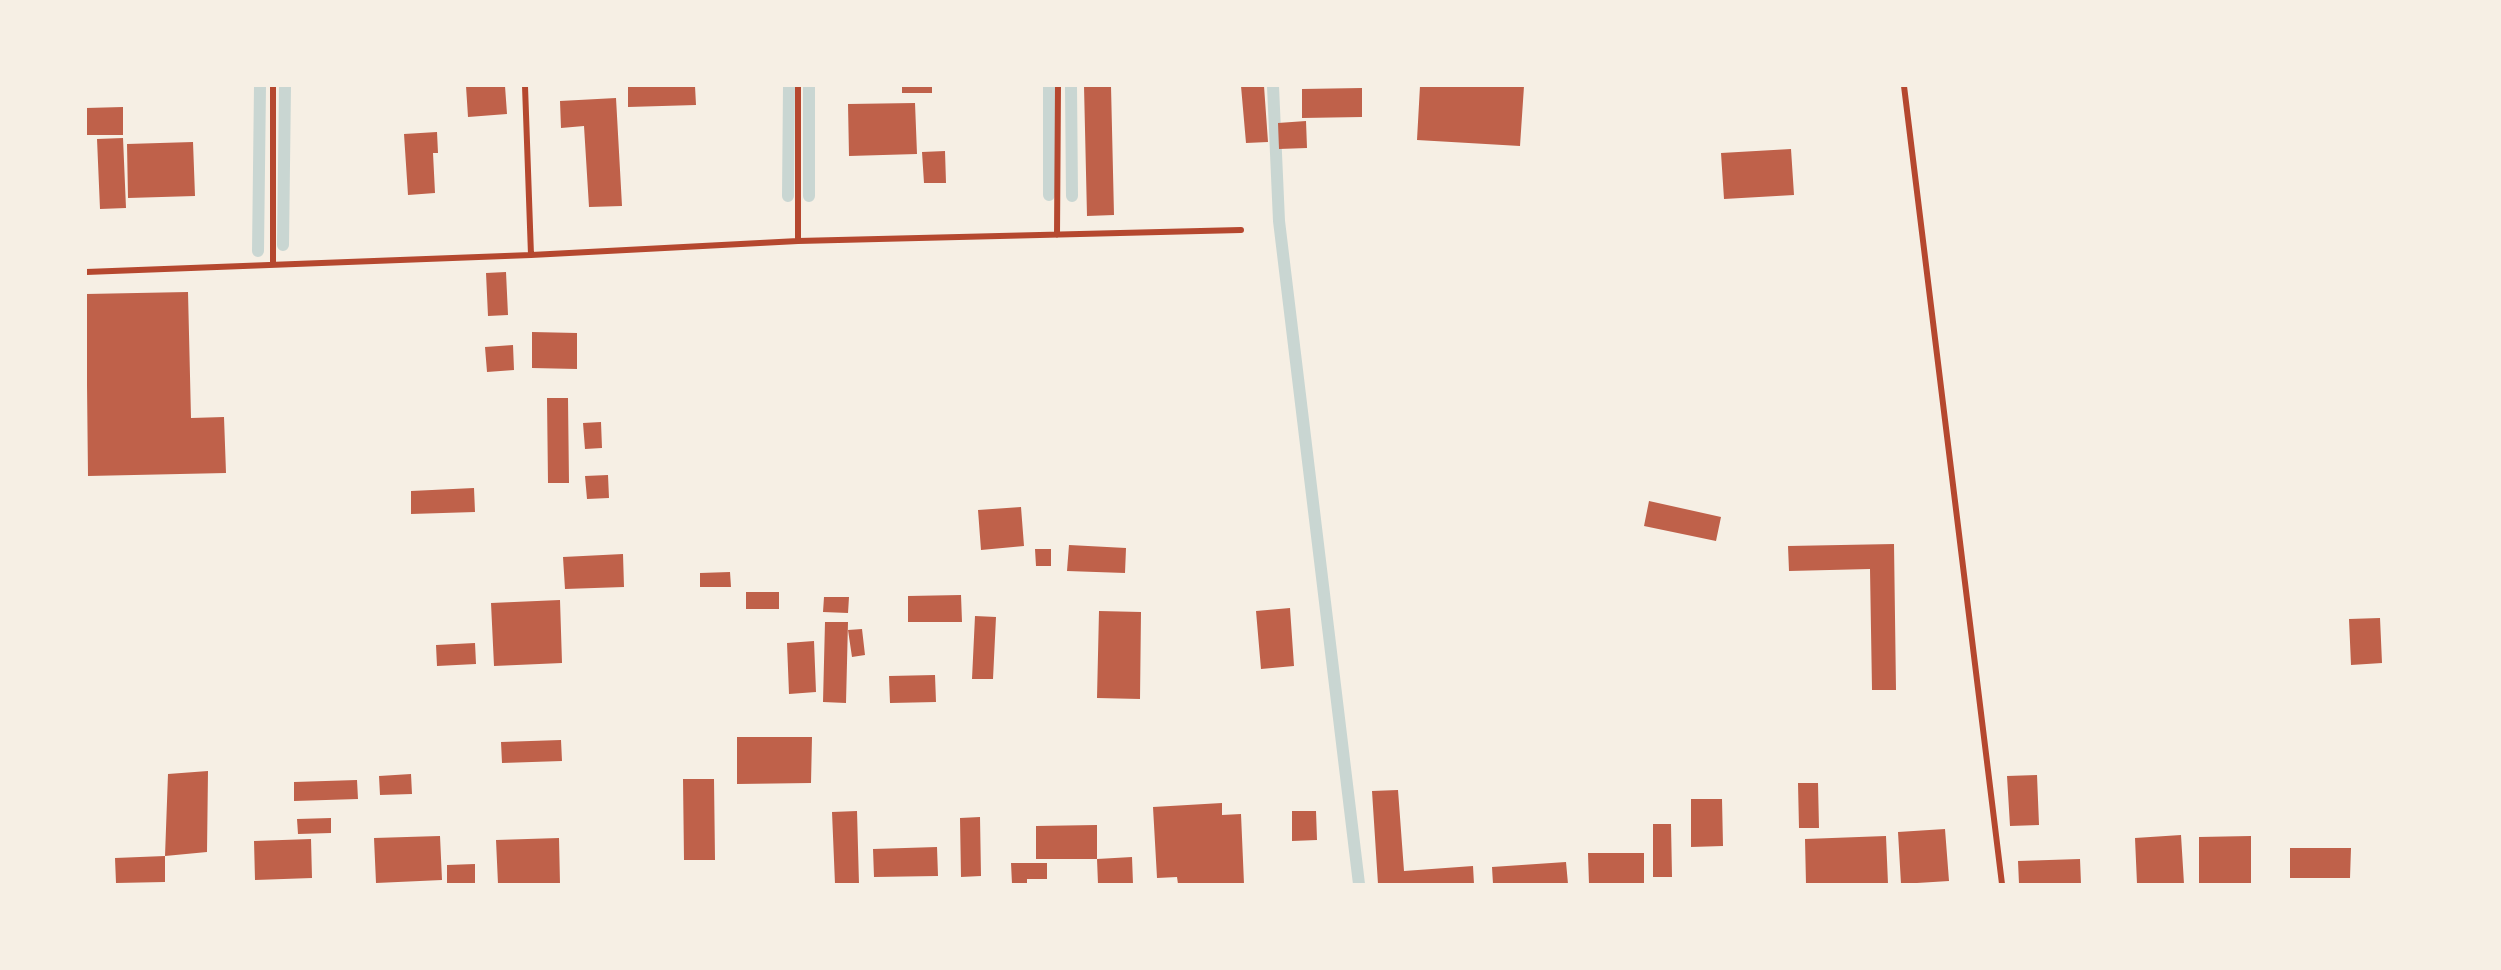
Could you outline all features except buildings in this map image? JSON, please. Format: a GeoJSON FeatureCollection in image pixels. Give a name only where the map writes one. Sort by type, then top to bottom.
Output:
{"type":"FeatureCollection","features":[{"type":"Feature","properties":{"kind":"street"},"geometry":{"type":"LineString","coordinates":[[273,86],[273,265]]}},
{"type":"Feature","properties":{"kind":"street"},"geometry":{"type":"LineString","coordinates":[[525,86],[531,255]]}},
{"type":"Feature","properties":{"kind":"street"},"geometry":{"type":"LineString","coordinates":[[798,86],[798,241]]}},
{"type":"Feature","properties":{"kind":"street"},"geometry":{"type":"LineString","coordinates":[[1057,235],[1058,86]]}},
{"type":"Feature","properties":{"kind":"street"},"geometry":{"type":"LineString","coordinates":[[1904,86],[2002,885]]}},
{"type":"Feature","properties":{"kind":"street"},"geometry":{"type":"LineString","coordinates":[[86,272],[531,255],[798,241],[1241,230]]}},
{"type":"Feature","properties":{"kind":"waterway"},"geometry":{"type":"LineString","coordinates":[[258,251],[260,86]]}},
{"type":"Feature","properties":{"kind":"waterway"},"geometry":{"type":"LineString","coordinates":[[283,245],[285,86]]}},
{"type":"Feature","properties":{"kind":"waterway"},"geometry":{"type":"LineString","coordinates":[[788,196],[789,86]]}},
{"type":"Feature","properties":{"kind":"waterway"},"geometry":{"type":"LineString","coordinates":[[809,86],[809,196]]}},
{"type":"Feature","properties":{"kind":"waterway"},"geometry":{"type":"LineString","coordinates":[[1049,86],[1049,195]]}},
{"type":"Feature","properties":{"kind":"waterway"},"geometry":{"type":"LineString","coordinates":[[1071,86],[1072,196]]}},
{"type":"Feature","properties":{"kind":"waterway"},"geometry":{"type":"LineString","coordinates":[[1273,86],[1279,221],[1359,884]]}}]}
